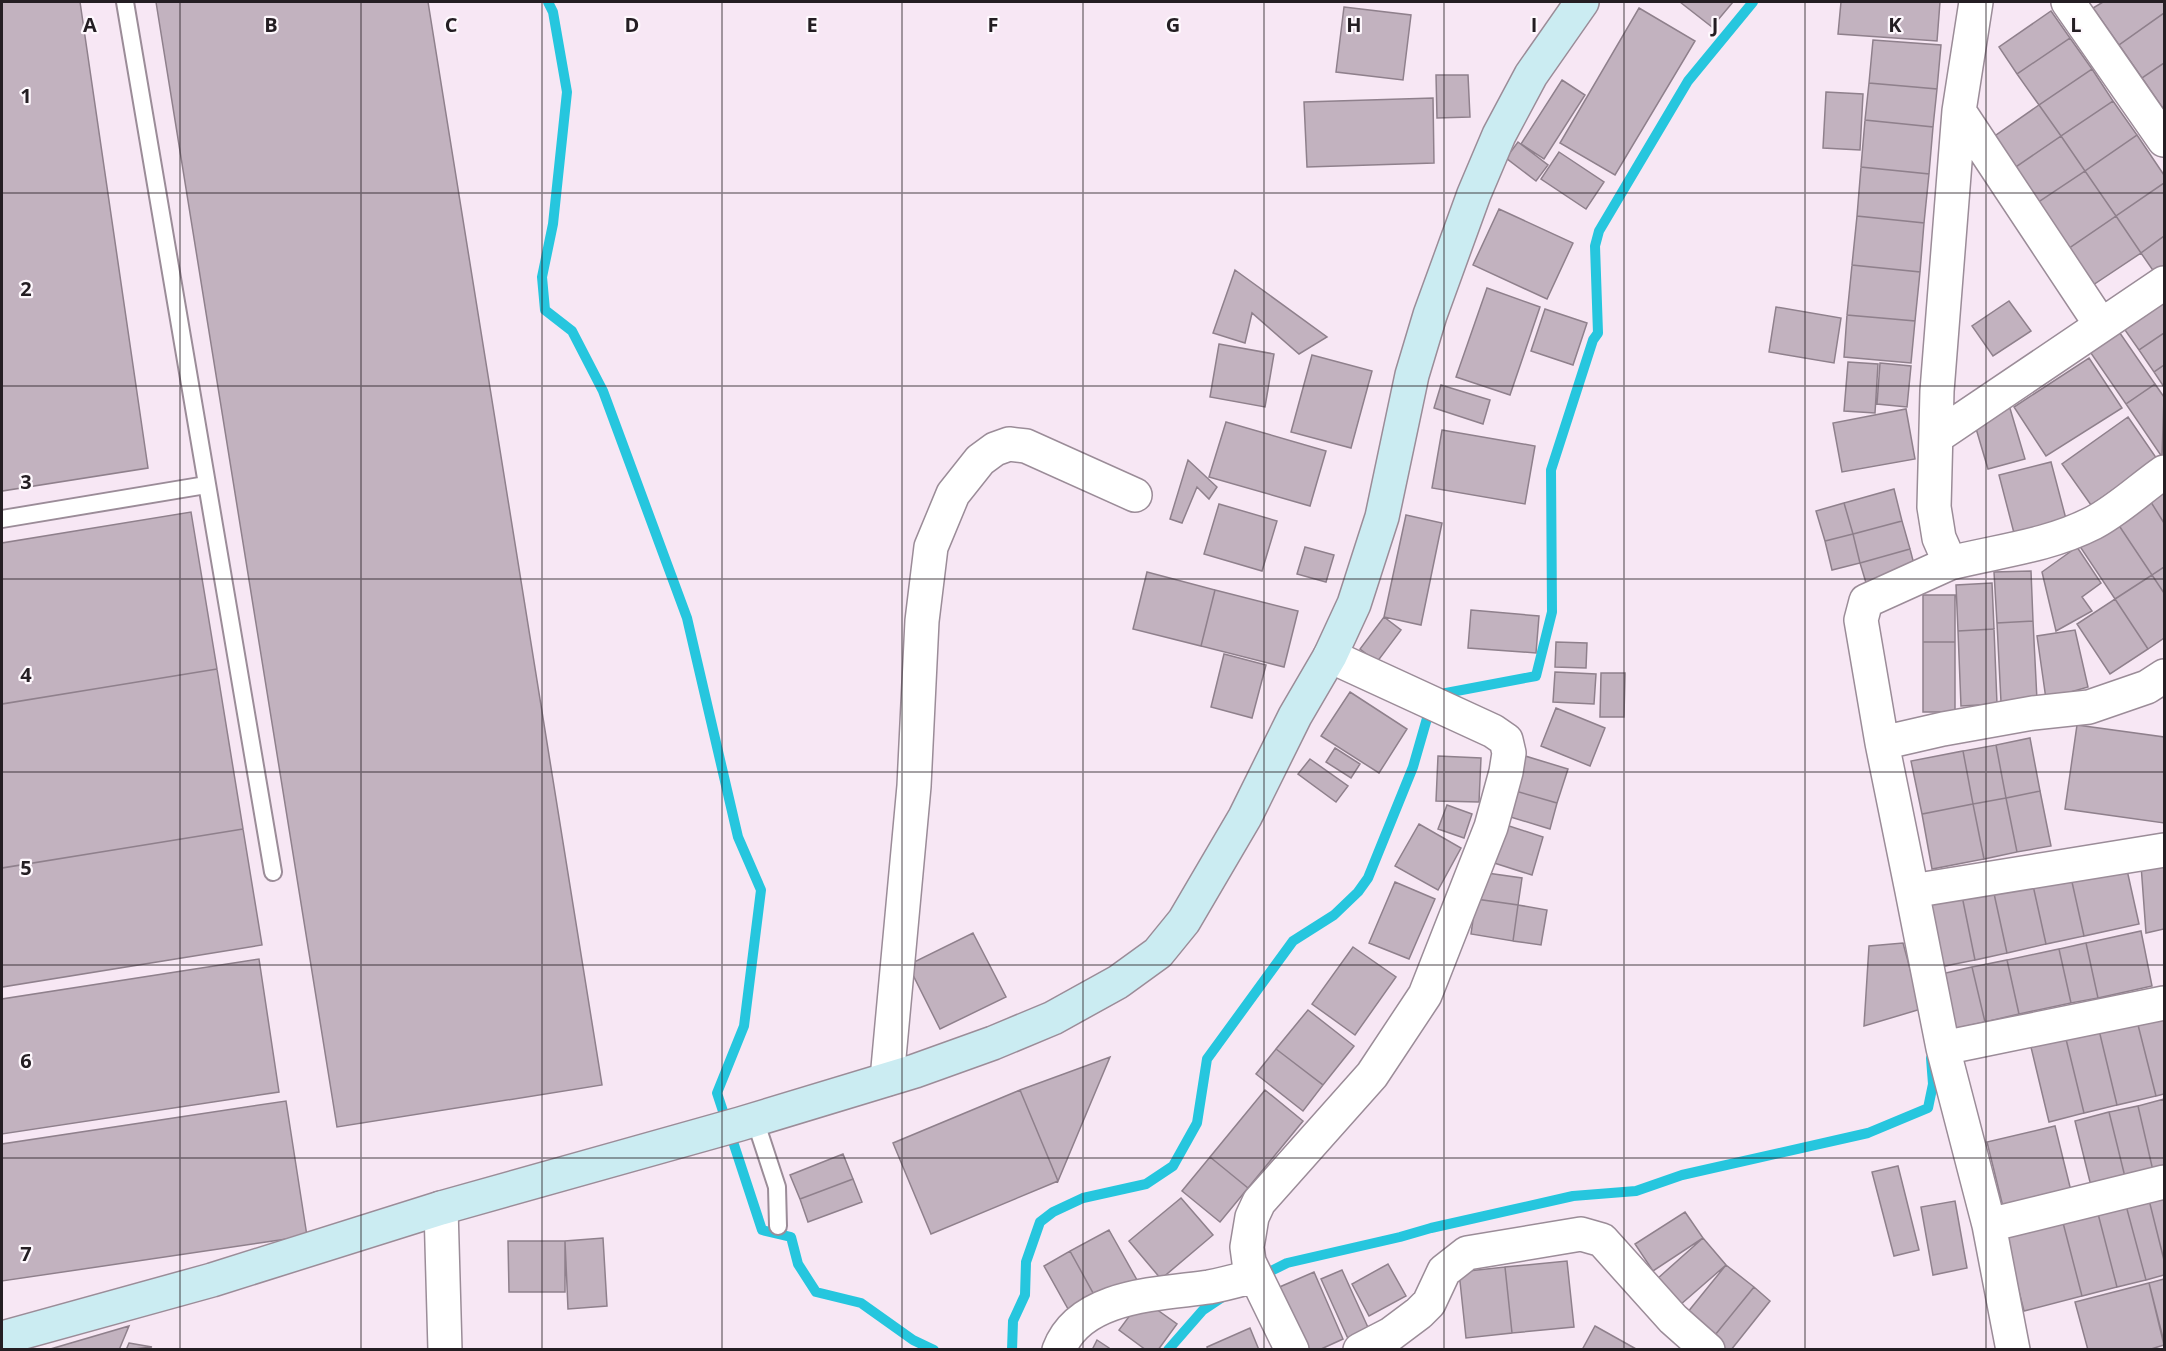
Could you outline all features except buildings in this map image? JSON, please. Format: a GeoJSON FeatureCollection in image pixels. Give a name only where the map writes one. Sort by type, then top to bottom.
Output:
{"type":"FeatureCollection","features":[{"type":"Feature","properties":{"kind":"street"},"geometry":{"type":"LineString","coordinates":[[2,1338],[212,1280],[441,1208],[737,1125],[887,1080],[993,1043],[1053,1018],[1118,982],[1158,953],[1184,921],[1245,817],[1295,717],[1330,656],[1354,604],[1382,517],[1412,375],[1430,315],[1474,195],[1499,135],[1531,75],[1582,2]]}},
{"type":"Feature","properties":{"kind":"street"},"geometry":{"type":"LineString","coordinates":[[1950,563],[1938,538],[1935,507],[1936,437],[1959,111],[1976,2]]}},
{"type":"Feature","properties":{"kind":"street"},"geometry":{"type":"LineString","coordinates":[[2068,2],[2164,140]]}},
{"type":"Feature","properties":{"kind":"street"},"geometry":{"type":"LineString","coordinates":[[1959,111],[2101,325]]}},
{"type":"Feature","properties":{"kind":"street"},"geometry":{"type":"LineString","coordinates":[[1936,437],[2164,283]]}},
{"type":"Feature","properties":{"kind":"street"},"geometry":{"type":"LineString","coordinates":[[887,1080],[914,786],[922,621],[932,547],[953,494],[980,460],[995,449],[1009,444],[1026,446],[1135,495]]}},
{"type":"Feature","properties":{"kind":"street"},"geometry":{"type":"LineString","coordinates":[[2013,1350],[1989,1225],[1942,1048],[1882,743],[1861,620],[1866,601],[1950,563],[2031,546],[2065,535],[2094,522],[2164,472]]}},
{"type":"Feature","properties":{"kind":"street"},"geometry":{"type":"LineString","coordinates":[[1292,1350],[1257,1281],[1247,1247],[1252,1217],[1259,1202],[1372,1075],[1425,995],[1491,826],[1509,753],[1506,740],[1330,656]]}},
{"type":"Feature","properties":{"kind":"street"},"geometry":{"type":"LineString","coordinates":[[1882,743],[1988,721],[2089,707],[2147,687],[2164,676]]}},
{"type":"Feature","properties":{"kind":"street"},"geometry":{"type":"LineString","coordinates":[[1912,891],[2164,850]]}},
{"type":"Feature","properties":{"kind":"street"},"geometry":{"type":"LineString","coordinates":[[1942,1048],[2164,1003]]}},
{"type":"Feature","properties":{"kind":"street"},"geometry":{"type":"LineString","coordinates":[[1989,1225],[2164,1182]]}},
{"type":"Feature","properties":{"kind":"street"},"geometry":{"type":"LineString","coordinates":[[441,1208],[445,1350]]}},
{"type":"Feature","properties":{"kind":"street"},"geometry":{"type":"LineString","coordinates":[[1360,1350],[1391,1334],[1419,1313],[1429,1303],[1444,1271],[1467,1254],[1581,1234],[1602,1240],[1673,1319],[1708,1350]]}},
{"type":"Feature","properties":{"kind":"street"},"geometry":{"type":"LineString","coordinates":[[1059,1350],[1069,1332],[1085,1319],[1120,1302],[1160,1291],[1257,1281]]}},
{"type":"Feature","properties":{"kind":"lane"},"geometry":{"type":"LineString","coordinates":[[125,2],[273,872]]}},
{"type":"Feature","properties":{"kind":"lane"},"geometry":{"type":"LineString","coordinates":[[2,519],[206,485]]}},
{"type":"Feature","properties":{"kind":"lane"},"geometry":{"type":"LineString","coordinates":[[737,1125],[777,1187],[778,1226]]}},
{"type":"Feature","properties":{"kind":"waterway"},"geometry":{"type":"LineString","coordinates":[[548,2],[553,12],[567,92],[553,224],[542,277],[545,310],[572,331],[603,391],[687,618],[738,837],[761,890],[744,1026],[717,1093],[762,1230],[791,1237],[798,1264],[816,1292],[861,1303],[913,1340],[934,1350]]}},
{"type":"Feature","properties":{"kind":"waterway"},"geometry":{"type":"LineString","coordinates":[[1012,1350],[1013,1321],[1025,1295],[1026,1262],[1040,1222],[1053,1212],[1083,1198],[1146,1184],[1173,1166],[1197,1123],[1207,1059],[1293,941],[1334,915],[1358,892],[1368,878],[1413,767],[1430,708],[1446,693],[1536,676],[1552,612],[1551,470],[1593,340],[1598,333],[1595,246],[1599,231],[1688,81],[1753,2]]}},
{"type":"Feature","properties":{"kind":"waterway"},"geometry":{"type":"LineString","coordinates":[[1261,1276],[1287,1263],[1431,1228],[1573,1196],[1636,1191],[1682,1175],[1868,1133],[1928,1108],[1933,1084],[1931,1058]]}},
{"type":"Feature","properties":{"kind":"waterway"},"geometry":{"type":"LineString","coordinates":[[1168,1350],[1203,1310],[1224,1296]]}}]}
